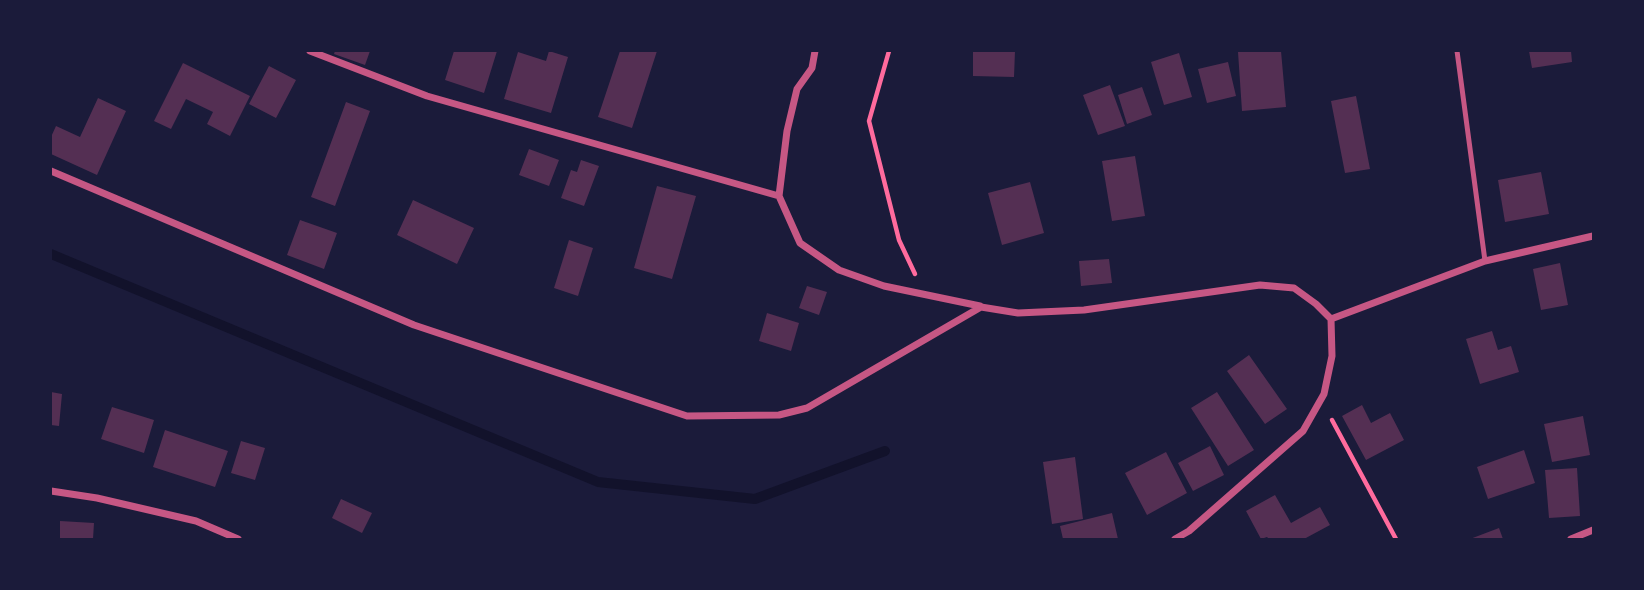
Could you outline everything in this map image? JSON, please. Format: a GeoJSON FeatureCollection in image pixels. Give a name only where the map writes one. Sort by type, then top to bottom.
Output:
{"type":"FeatureCollection","features":[{"type":"Feature","properties":{"kind":"street"},"geometry":{"type":"LineString","coordinates":[[310,51],[427,96],[779,196]]}},
{"type":"Feature","properties":{"kind":"street"},"geometry":{"type":"LineString","coordinates":[[815,51],[812,68],[797,89],[787,131],[779,196],[800,243],[839,270],[884,286],[1018,313],[1084,310],[1260,285],[1294,288],[1316,304],[1331,320],[1332,356],[1321,400],[1303,431],[1189,531],[1175,539]]}},
{"type":"Feature","properties":{"kind":"street"},"geometry":{"type":"LineString","coordinates":[[51,170],[414,325],[687,416],[779,415],[807,408],[981,307]]}},
{"type":"Feature","properties":{"kind":"street"},"geometry":{"type":"LineString","coordinates":[[1331,320],[1485,261],[1593,236]]}},
{"type":"Feature","properties":{"kind":"street"},"geometry":{"type":"LineString","coordinates":[[51,491],[97,498],[196,521],[238,539]]}},
{"type":"Feature","properties":{"kind":"street"},"geometry":{"type":"LineString","coordinates":[[1571,539],[1593,530]]}},
{"type":"Feature","properties":{"kind":"lane"},"geometry":{"type":"LineString","coordinates":[[1457,51],[1485,261]]}},
{"type":"Feature","properties":{"kind":"path"},"geometry":{"type":"LineString","coordinates":[[889,51],[870,121],[899,240],[925,294]]}},
{"type":"Feature","properties":{"kind":"path"},"geometry":{"type":"LineString","coordinates":[[1321,400],[1396,539]]}},
{"type":"Feature","properties":{"kind":"building"},"geometry":{"type":"Polygon","coordinates":[[[335,51],[370,51],[365,65],[334,54],[335,51]]]}},
{"type":"Feature","properties":{"kind":"building"},"geometry":{"type":"Polygon","coordinates":[[[454,51],[497,51],[484,93],[445,80],[454,51]]]}},
{"type":"Feature","properties":{"kind":"building"},"geometry":{"type":"Polygon","coordinates":[[[549,51],[568,57],[551,113],[504,99],[518,52],[546,61],[549,51]]]}},
{"type":"Feature","properties":{"kind":"building"},"geometry":{"type":"Polygon","coordinates":[[[620,51],[657,51],[632,128],[598,117],[620,51]]]}},
{"type":"Feature","properties":{"kind":"building"},"geometry":{"type":"Polygon","coordinates":[[[973,51],[1015,51],[1014,77],[973,76],[973,51]]]}},
{"type":"Feature","properties":{"kind":"building"},"geometry":{"type":"Polygon","coordinates":[[[1281,51],[1286,107],[1242,111],[1238,52],[1281,51]]]}},
{"type":"Feature","properties":{"kind":"building"},"geometry":{"type":"Polygon","coordinates":[[[1529,51],[1571,51],[1572,62],[1532,68],[1529,51]]]}},
{"type":"Feature","properties":{"kind":"building"},"geometry":{"type":"Polygon","coordinates":[[[1179,53],[1192,97],[1164,105],[1151,62],[1179,53]]]}},
{"type":"Feature","properties":{"kind":"building"},"geometry":{"type":"Polygon","coordinates":[[[1228,62],[1236,96],[1207,103],[1198,69],[1228,62]]]}},
{"type":"Feature","properties":{"kind":"building"},"geometry":{"type":"Polygon","coordinates":[[[183,63],[250,96],[230,136],[207,124],[213,112],[186,99],[171,129],[154,121],[183,63]]]}},
{"type":"Feature","properties":{"kind":"building"},"geometry":{"type":"Polygon","coordinates":[[[269,66],[296,80],[276,118],[249,104],[269,66]]]}},
{"type":"Feature","properties":{"kind":"building"},"geometry":{"type":"Polygon","coordinates":[[[1110,85],[1125,126],[1098,135],[1083,95],[1110,85]]]}},
{"type":"Feature","properties":{"kind":"building"},"geometry":{"type":"Polygon","coordinates":[[[1142,87],[1152,115],[1127,124],[1118,95],[1142,87]]]}},
{"type":"Feature","properties":{"kind":"building"},"geometry":{"type":"Polygon","coordinates":[[[1356,96],[1370,169],[1345,173],[1331,101],[1356,96]]]}},
{"type":"Feature","properties":{"kind":"building"},"geometry":{"type":"Polygon","coordinates":[[[98,98],[126,111],[97,175],[51,154],[51,137],[56,126],[80,137],[98,98]]]}},
{"type":"Feature","properties":{"kind":"building"},"geometry":{"type":"Polygon","coordinates":[[[346,102],[370,111],[335,206],[311,197],[346,102]]]}},
{"type":"Feature","properties":{"kind":"building"},"geometry":{"type":"Polygon","coordinates":[[[529,149],[559,160],[549,186],[519,175],[529,149]]]}},
{"type":"Feature","properties":{"kind":"building"},"geometry":{"type":"Polygon","coordinates":[[[1135,156],[1145,216],[1112,221],[1102,161],[1135,156]]]}},
{"type":"Feature","properties":{"kind":"building"},"geometry":{"type":"Polygon","coordinates":[[[581,160],[599,166],[584,206],[561,198],[571,170],[577,172],[581,160]]]}},
{"type":"Feature","properties":{"kind":"building"},"geometry":{"type":"Polygon","coordinates":[[[1541,172],[1549,214],[1505,222],[1498,180],[1541,172]]]}},
{"type":"Feature","properties":{"kind":"building"},"geometry":{"type":"Polygon","coordinates":[[[1030,182],[1044,233],[1002,245],[988,193],[1030,182]]]}},
{"type":"Feature","properties":{"kind":"building"},"geometry":{"type":"Polygon","coordinates":[[[657,186],[696,196],[672,279],[634,268],[657,186]]]}},
{"type":"Feature","properties":{"kind":"building"},"geometry":{"type":"Polygon","coordinates":[[[413,200],[474,228],[457,264],[397,235],[413,200]]]}},
{"type":"Feature","properties":{"kind":"building"},"geometry":{"type":"Polygon","coordinates":[[[300,220],[337,233],[324,269],[287,255],[300,220]]]}},
{"type":"Feature","properties":{"kind":"building"},"geometry":{"type":"Polygon","coordinates":[[[569,240],[593,248],[578,296],[554,288],[569,240]]]}},
{"type":"Feature","properties":{"kind":"building"},"geometry":{"type":"Polygon","coordinates":[[[1109,259],[1112,283],[1081,286],[1079,261],[1109,259]]]}},
{"type":"Feature","properties":{"kind":"building"},"geometry":{"type":"Polygon","coordinates":[[[1560,263],[1568,305],[1541,310],[1533,269],[1560,263]]]}},
{"type":"Feature","properties":{"kind":"building"},"geometry":{"type":"Polygon","coordinates":[[[807,286],[827,292],[819,315],[799,308],[807,286]]]}},
{"type":"Feature","properties":{"kind":"building"},"geometry":{"type":"Polygon","coordinates":[[[767,313],[799,323],[791,351],[759,341],[767,313]]]}},
{"type":"Feature","properties":{"kind":"building"},"geometry":{"type":"Polygon","coordinates":[[[1492,331],[1498,350],[1511,346],[1519,372],[1480,384],[1466,339],[1492,331]]]}},
{"type":"Feature","properties":{"kind":"building"},"geometry":{"type":"Polygon","coordinates":[[[1249,355],[1287,409],[1265,424],[1227,371],[1249,355]]]}},
{"type":"Feature","properties":{"kind":"building"},"geometry":{"type":"Polygon","coordinates":[[[51,392],[62,394],[59,426],[51,425],[51,392]]]}},
{"type":"Feature","properties":{"kind":"building"},"geometry":{"type":"Polygon","coordinates":[[[1217,392],[1254,450],[1228,466],[1191,408],[1217,392]]]}},
{"type":"Feature","properties":{"kind":"building"},"geometry":{"type":"Polygon","coordinates":[[[1362,405],[1371,423],[1390,413],[1404,440],[1366,460],[1342,416],[1362,405]]]}},
{"type":"Feature","properties":{"kind":"building"},"geometry":{"type":"Polygon","coordinates":[[[112,407],[154,420],[144,453],[101,439],[112,407]]]}},
{"type":"Feature","properties":{"kind":"building"},"geometry":{"type":"Polygon","coordinates":[[[1583,416],[1590,455],[1552,462],[1544,424],[1583,416]]]}},
{"type":"Feature","properties":{"kind":"building"},"geometry":{"type":"Polygon","coordinates":[[[165,430],[228,451],[215,487],[153,467],[165,430]]]}},
{"type":"Feature","properties":{"kind":"building"},"geometry":{"type":"Polygon","coordinates":[[[241,441],[265,448],[255,480],[231,473],[241,441]]]}},
{"type":"Feature","properties":{"kind":"building"},"geometry":{"type":"Polygon","coordinates":[[[1210,446],[1224,475],[1193,491],[1178,463],[1210,446]]]}},
{"type":"Feature","properties":{"kind":"building"},"geometry":{"type":"Polygon","coordinates":[[[1524,450],[1535,483],[1488,499],[1477,467],[1524,450]]]}},
{"type":"Feature","properties":{"kind":"building"},"geometry":{"type":"Polygon","coordinates":[[[1166,452],[1187,493],[1147,515],[1125,473],[1166,452]]]}},
{"type":"Feature","properties":{"kind":"building"},"geometry":{"type":"Polygon","coordinates":[[[1075,457],[1083,519],[1052,524],[1043,462],[1075,457]]]}},
{"type":"Feature","properties":{"kind":"building"},"geometry":{"type":"Polygon","coordinates":[[[1577,468],[1580,516],[1549,518],[1545,470],[1577,468]]]}},
{"type":"Feature","properties":{"kind":"building"},"geometry":{"type":"Polygon","coordinates":[[[1275,495],[1291,523],[1320,507],[1330,525],[1304,539],[1261,539],[1246,511],[1275,495]]]}},
{"type":"Feature","properties":{"kind":"building"},"geometry":{"type":"Polygon","coordinates":[[[341,499],[372,513],[362,533],[332,518],[341,499]]]}},
{"type":"Feature","properties":{"kind":"building"},"geometry":{"type":"Polygon","coordinates":[[[1112,513],[1118,539],[1063,539],[1060,526],[1112,513]]]}},
{"type":"Feature","properties":{"kind":"building"},"geometry":{"type":"Polygon","coordinates":[[[60,521],[94,523],[93,539],[60,539],[60,521]]]}},
{"type":"Feature","properties":{"kind":"building"},"geometry":{"type":"Polygon","coordinates":[[[1499,528],[1503,539],[1470,539],[1499,528]]]}},
{"type":"Feature","properties":{"kind":"waterway"},"geometry":{"type":"LineString","coordinates":[[51,254],[598,482],[755,499],[885,451]]}}]}
